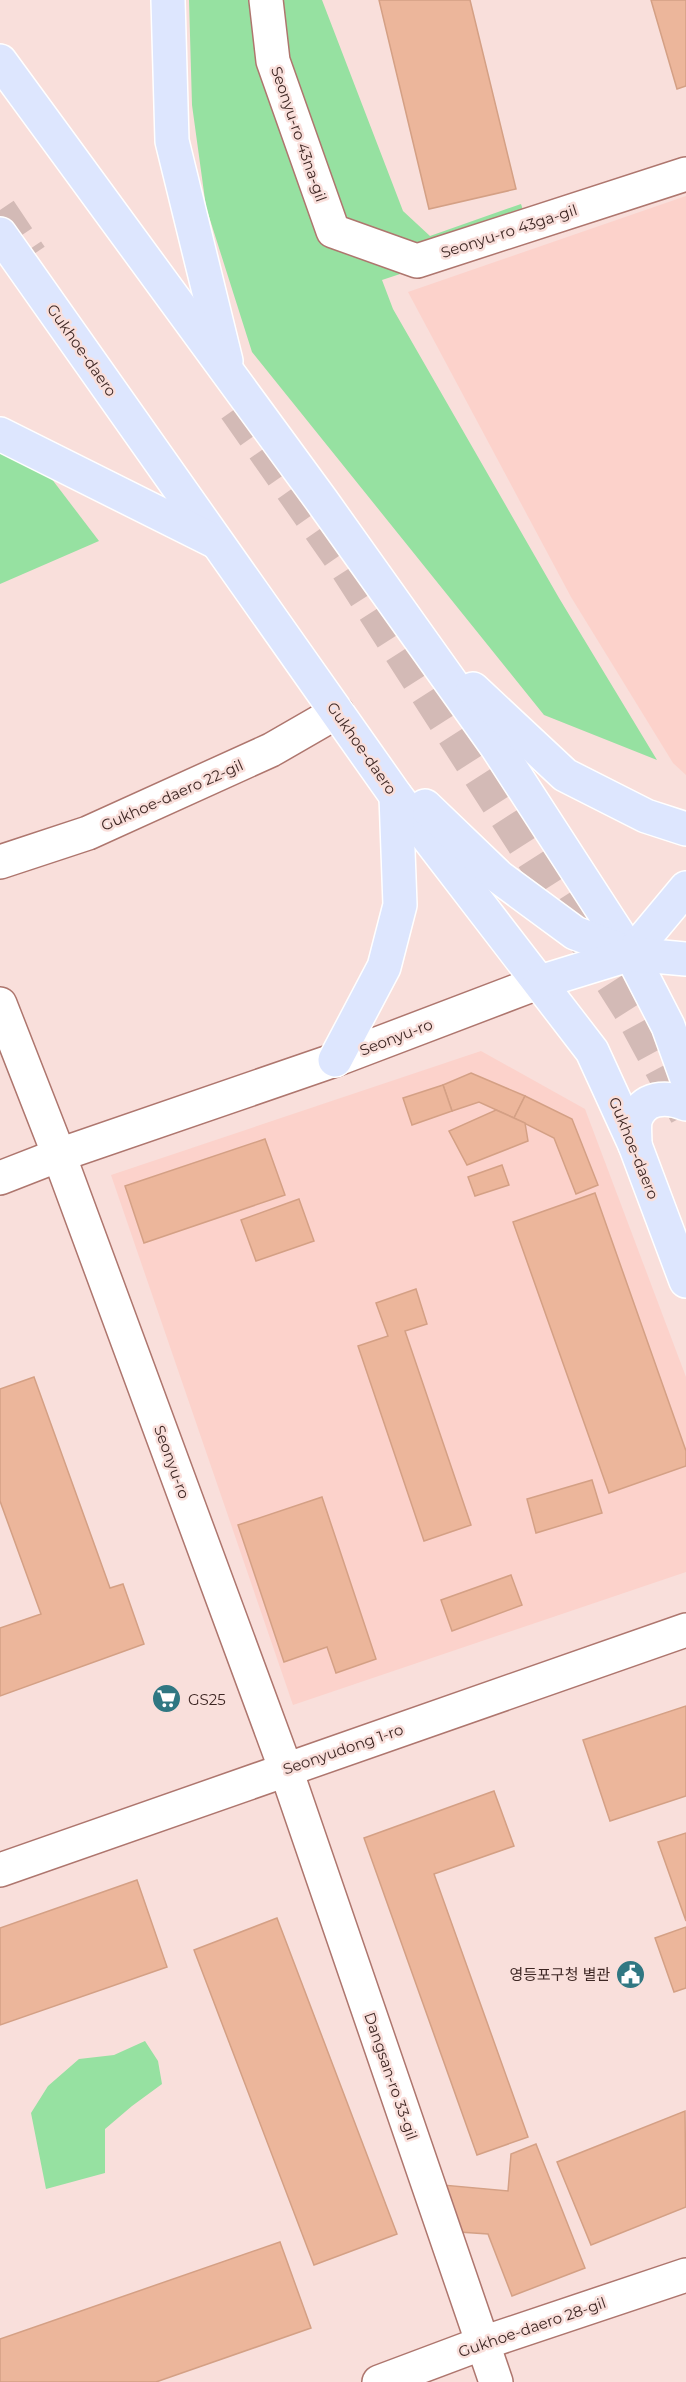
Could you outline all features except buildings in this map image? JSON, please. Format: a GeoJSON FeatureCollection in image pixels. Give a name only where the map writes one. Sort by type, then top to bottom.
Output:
{"type":"FeatureCollection","features":[{"type":"Feature","properties":{"kind":"main road"},"geometry":{"type":"LineString","coordinates":[[168,0],[172,141],[230,378]]}},
{"type":"Feature","properties":{"kind":"main road"},"geometry":{"type":"LineString","coordinates":[[0,61],[322,501],[497,747],[631,954],[668,1026],[686,1076]]}},
{"type":"Feature","properties":{"kind":"main road","name":"Gukhoe-daero"},"geometry":{"type":"LineString","coordinates":[[0,234],[396,796],[592,1051],[634,1145],[686,1281]]}},
{"type":"Feature","properties":{"kind":"main road"},"geometry":{"type":"LineString","coordinates":[[0,434],[219,544]]}},
{"type":"Feature","properties":{"kind":"main road"},"geometry":{"type":"LineString","coordinates":[[423,643],[565,774],[646,816],[686,829]]}},
{"type":"Feature","properties":{"kind":"main road"},"geometry":{"type":"LineString","coordinates":[[346,725],[498,877],[575,933],[631,954]]}},
{"type":"Feature","properties":{"kind":"main road"},"geometry":{"type":"LineString","coordinates":[[335,1060],[384,966],[400,904],[396,796]]}},
{"type":"Feature","properties":{"kind":"main road"},"geometry":{"type":"LineString","coordinates":[[631,954],[686,888]]}},
{"type":"Feature","properties":{"kind":"main road","name":"Seonyu-ro"},"geometry":{"type":"LineString","coordinates":[[540,982],[631,954],[686,959]]}},
{"type":"Feature","properties":{"kind":"main road"},"geometry":{"type":"LineString","coordinates":[[634,1145],[636,1120],[643,1106],[657,1099],[669,1098],[686,1104]]}},
{"type":"Feature","properties":{"kind":"street","name":"Seonyu-ro 43na-gil"},"geometry":{"type":"LineString","coordinates":[[266,0],[273,61],[333,231]]}},
{"type":"Feature","properties":{"kind":"street","name":"Seonyu-ro 43ga-gil"},"geometry":{"type":"LineString","coordinates":[[333,231],[417,261],[686,174]]}},
{"type":"Feature","properties":{"kind":"street","name":"Gukhoe-daero 22-gil"},"geometry":{"type":"LineString","coordinates":[[0,862],[88,833],[271,750],[346,725]]}},
{"type":"Feature","properties":{"kind":"street","name":"Seonyu-ro"},"geometry":{"type":"LineString","coordinates":[[0,1178],[59,1155],[335,1060],[540,982]]}},
{"type":"Feature","properties":{"kind":"street"},"geometry":{"type":"LineString","coordinates":[[0,1004],[59,1155]]}},
{"type":"Feature","properties":{"kind":"street","name":"Seonyu-ro"},"geometry":{"type":"LineString","coordinates":[[59,1155],[286,1770]]}},
{"type":"Feature","properties":{"kind":"street","name":"Seonyudong 1-ro"},"geometry":{"type":"LineString","coordinates":[[0,1870],[686,1630]]}},
{"type":"Feature","properties":{"kind":"street","name":"Dangsan-ro 33-gil"},"geometry":{"type":"LineString","coordinates":[[286,1770],[496,2382]]}},
{"type":"Feature","properties":{"kind":"street","name":"Gukhoe-daero 28-gil"},"geometry":{"type":"LineString","coordinates":[[379,2382],[483,2343],[686,2275]]}},
{"type":"Feature","properties":{"kind":"shaded area"},"geometry":{"type":"Polygon","coordinates":[[[686,196],[686,775],[673,763],[571,597],[408,292],[686,196]]]}},
{"type":"Feature","properties":{"kind":"shaded area"},"geometry":{"type":"Polygon","coordinates":[[[481,1051],[585,1109],[686,1377],[686,1572],[293,1705],[111,1175],[481,1051]]]}},
{"type":"Feature","properties":{"kind":"green space"},"geometry":{"type":"Polygon","coordinates":[[[189,0],[322,0],[403,211],[430,236],[521,204],[530,231],[382,280],[393,309],[559,598],[657,760],[544,715],[252,352],[206,207],[192,105],[189,0]]]}},
{"type":"Feature","properties":{"kind":"green space"},"geometry":{"type":"Polygon","coordinates":[[[0,453],[51,478],[99,541],[0,584],[0,453]]]}},
{"type":"Feature","properties":{"kind":"green space"},"geometry":{"type":"Polygon","coordinates":[[[145,2041],[158,2061],[162,2084],[105,2129],[105,2173],[46,2189],[31,2113],[48,2086],[79,2059],[114,2055],[145,2041]]]}},
{"type":"Feature","properties":{"kind":"tunnel"},"geometry":{"type":"LineString","coordinates":[[0,210],[31,256]]}},
{"type":"Feature","properties":{"kind":"tunnel"},"geometry":{"type":"LineString","coordinates":[[235,409],[343,563],[526,848],[630,1011],[686,1115]]}},
{"type":"Feature","properties":{"kind":"place","name":"GS25"},"geometry":{"type":"Point","coordinates":[167,1699]}},
{"type":"Feature","properties":{"kind":"place","name":"영등포구청 별관"},"geometry":{"type":"Point","coordinates":[631,1974]}}]}
